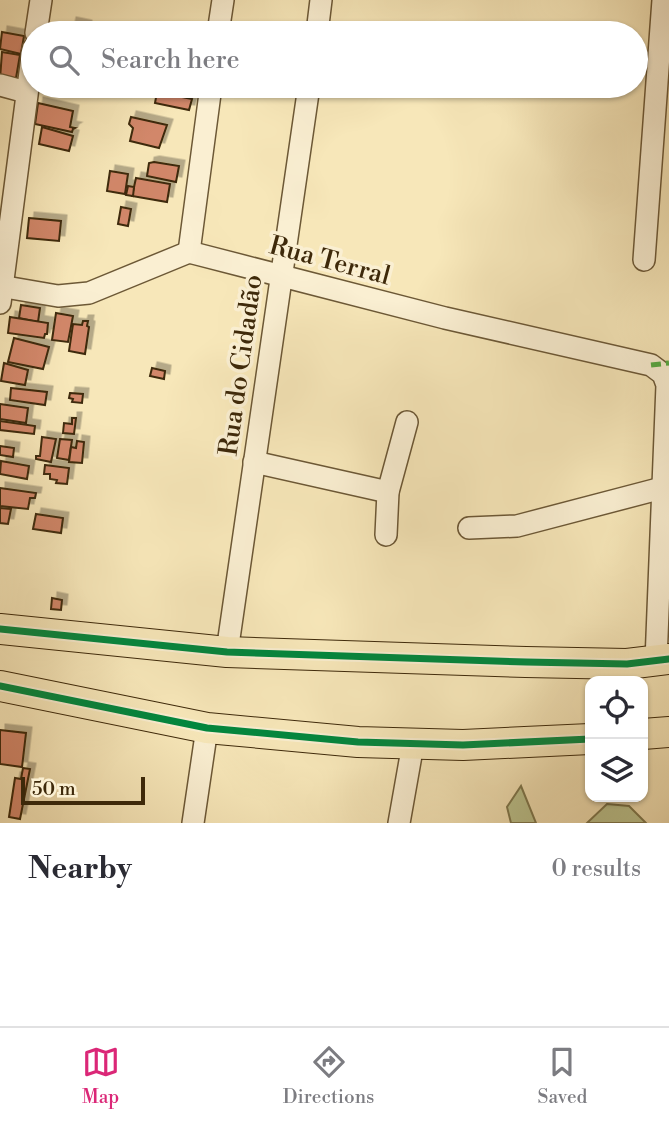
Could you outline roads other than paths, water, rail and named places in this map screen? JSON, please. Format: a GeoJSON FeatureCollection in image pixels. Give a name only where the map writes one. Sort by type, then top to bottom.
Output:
{"type":"FeatureCollection","features":[{"type":"Feature","properties":{"kind":"highway"},"geometry":{"type":"LineString","coordinates":[[0,629],[227,652],[627,664],[663,660]]}},
{"type":"Feature","properties":{"kind":"highway"},"geometry":{"type":"LineString","coordinates":[[0,686],[207,728],[358,742],[463,745],[585,739]]}},
{"type":"Feature","properties":{"kind":"highway"},"geometry":{"type":"LineString","coordinates":[[648,734],[669,732]]}},
{"type":"Feature","properties":{"kind":"street"},"geometry":{"type":"LineString","coordinates":[[38,21],[41,0]]}},
{"type":"Feature","properties":{"kind":"street"},"geometry":{"type":"LineString","coordinates":[[220,21],[223,0]]}},
{"type":"Feature","properties":{"kind":"street"},"geometry":{"type":"LineString","coordinates":[[318,21],[321,0]]}},
{"type":"Feature","properties":{"kind":"street"},"geometry":{"type":"LineString","coordinates":[[644,260],[663,0]]}},
{"type":"Feature","properties":{"kind":"street"},"geometry":{"type":"LineString","coordinates":[[0,85],[21,91]]}},
{"type":"Feature","properties":{"kind":"street"},"geometry":{"type":"LineString","coordinates":[[25,98],[1,292],[58,296],[89,293],[189,252],[209,98]]}},
{"type":"Feature","properties":{"kind":"street","name":"Rua do Cidadão"},"geometry":{"type":"LineString","coordinates":[[227,652],[307,98]]}},
{"type":"Feature","properties":{"kind":"street","name":"Rua Terral"},"geometry":{"type":"LineString","coordinates":[[189,252],[445,318],[650,365],[663,374],[667,384],[663,488]]}},
{"type":"Feature","properties":{"kind":"street"},"geometry":{"type":"LineString","coordinates":[[386,535],[388,492],[407,422]]}},
{"type":"Feature","properties":{"kind":"street"},"geometry":{"type":"LineString","coordinates":[[254,462],[388,492]]}},
{"type":"Feature","properties":{"kind":"street"},"geometry":{"type":"LineString","coordinates":[[469,528],[517,526],[663,488],[663,660]]}},
{"type":"Feature","properties":{"kind":"street"},"geometry":{"type":"LineString","coordinates":[[193,823],[207,728]]}},
{"type":"Feature","properties":{"kind":"street"},"geometry":{"type":"LineString","coordinates":[[399,823],[413,744]]}}]}
